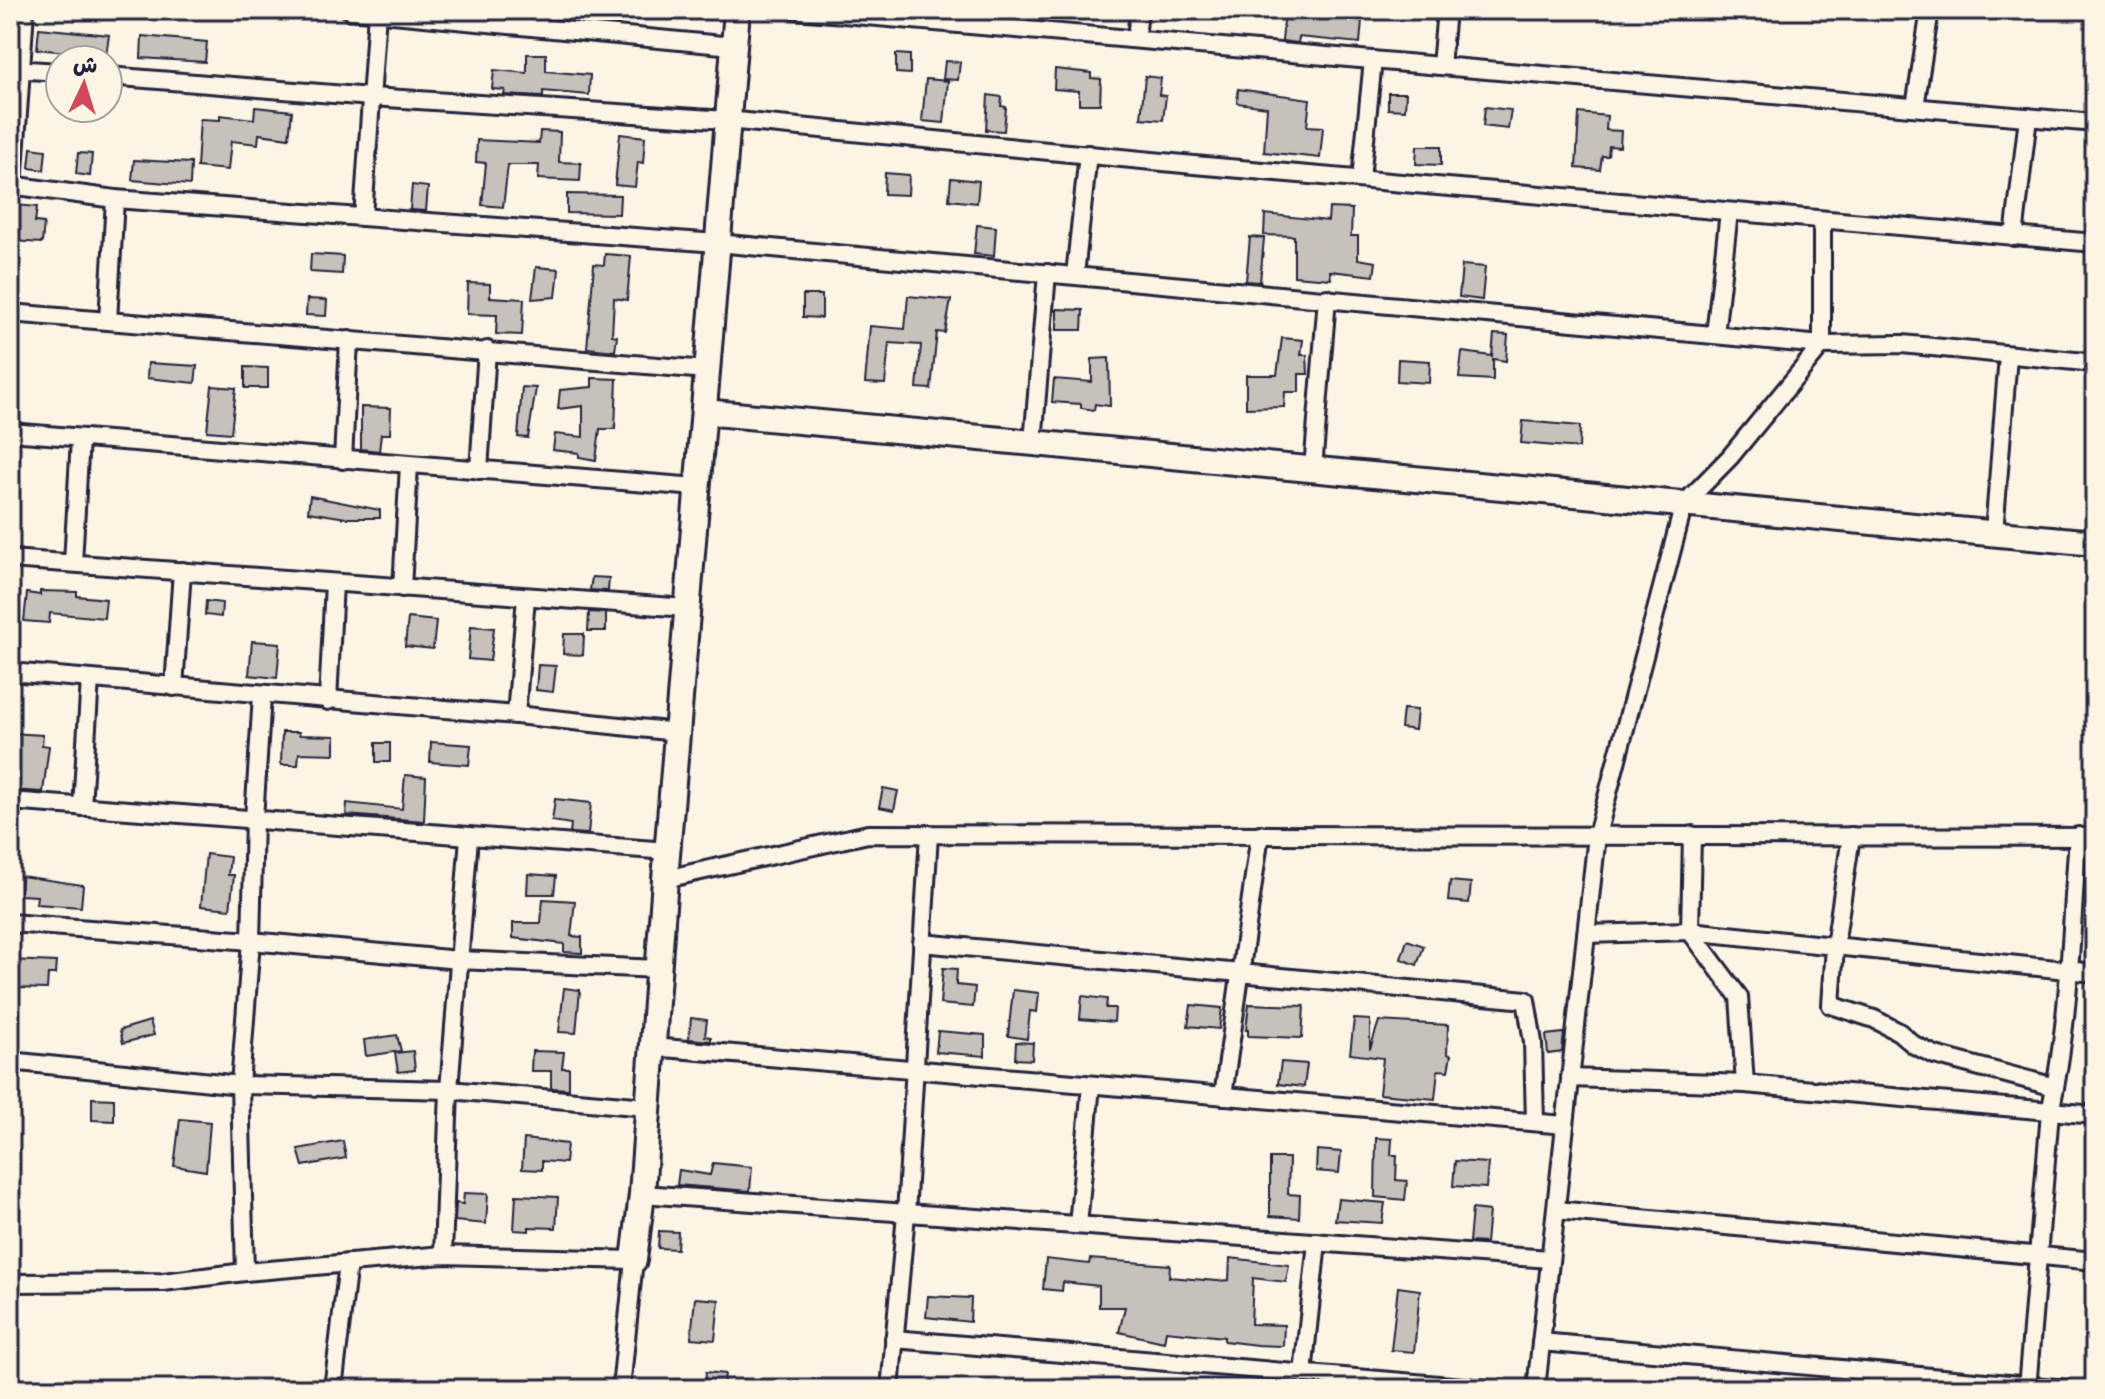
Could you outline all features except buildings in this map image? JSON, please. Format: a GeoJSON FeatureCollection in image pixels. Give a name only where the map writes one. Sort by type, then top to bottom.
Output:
{"type":"FeatureCollection","features":[{"type":"Feature","properties":{"kind":"street"},"geometry":{"type":"LineString","coordinates":[[25,10],[15,69],[12,186],[115,199],[717,243],[1822,345],[1902,344],[2095,363]]}},
{"type":"Feature","properties":{"kind":"street"},"geometry":{"type":"LineString","coordinates":[[350,10],[441,13],[733,46]]}},
{"type":"Feature","properties":{"kind":"street"},"geometry":{"type":"LineString","coordinates":[[621,1389],[642,1194],[737,10]]}},
{"type":"Feature","properties":{"kind":"street"},"geometry":{"type":"LineString","coordinates":[[797,10],[2095,123]]}},
{"type":"Feature","properties":{"kind":"street"},"geometry":{"type":"LineString","coordinates":[[1136,39],[1139,10]]}},
{"type":"Feature","properties":{"kind":"street"},"geometry":{"type":"LineString","coordinates":[[1441,66],[1446,10]]}},
{"type":"Feature","properties":{"kind":"street"},"geometry":{"type":"LineString","coordinates":[[1915,107],[1930,10]]}},
{"type":"Feature","properties":{"kind":"street"},"geometry":{"type":"LineString","coordinates":[[363,217],[377,12]]}},
{"type":"Feature","properties":{"kind":"street"},"geometry":{"type":"LineString","coordinates":[[1361,179],[1373,60]]}},
{"type":"Feature","properties":{"kind":"street"},"geometry":{"type":"LineString","coordinates":[[15,69],[44,71]]}},
{"type":"Feature","properties":{"kind":"street"},"geometry":{"type":"LineString","coordinates":[[124,77],[727,120],[1822,221],[2095,243]]}},
{"type":"Feature","properties":{"kind":"street"},"geometry":{"type":"LineString","coordinates":[[2014,237],[2028,117]]}},
{"type":"Feature","properties":{"kind":"street"},"geometry":{"type":"LineString","coordinates":[[1075,275],[1088,154]]}},
{"type":"Feature","properties":{"kind":"street"},"geometry":{"type":"LineString","coordinates":[[108,321],[115,199]]}},
{"type":"Feature","properties":{"kind":"street"},"geometry":{"type":"LineString","coordinates":[[1715,335],[1729,212]]}},
{"type":"Feature","properties":{"kind":"street"},"geometry":{"type":"LineString","coordinates":[[1536,1389],[1597,835],[1684,504],[1730,457],[1822,345],[1822,221]]}},
{"type":"Feature","properties":{"kind":"street"},"geometry":{"type":"LineString","coordinates":[[1033,443],[1047,273]]}},
{"type":"Feature","properties":{"kind":"street"},"geometry":{"type":"LineString","coordinates":[[1313,469],[1327,298]]}},
{"type":"Feature","properties":{"kind":"street"},"geometry":{"type":"LineString","coordinates":[[10,313],[707,370]]}},
{"type":"Feature","properties":{"kind":"street"},"geometry":{"type":"LineString","coordinates":[[343,460],[349,340]]}},
{"type":"Feature","properties":{"kind":"street"},"geometry":{"type":"LineString","coordinates":[[479,470],[487,350]]}},
{"type":"Feature","properties":{"kind":"street"},"geometry":{"type":"LineString","coordinates":[[1994,533],[2008,356]]}},
{"type":"Feature","properties":{"kind":"street"},"geometry":{"type":"LineString","coordinates":[[704,412],[2095,543]]}},
{"type":"Feature","properties":{"kind":"street"},"geometry":{"type":"LineString","coordinates":[[10,432],[697,487]]}},
{"type":"Feature","properties":{"kind":"street"},"geometry":{"type":"LineString","coordinates":[[73,563],[80,438]]}},
{"type":"Feature","properties":{"kind":"street"},"geometry":{"type":"LineString","coordinates":[[402,588],[409,465]]}},
{"type":"Feature","properties":{"kind":"street"},"geometry":{"type":"LineString","coordinates":[[10,559],[687,608]]}},
{"type":"Feature","properties":{"kind":"street"},"geometry":{"type":"LineString","coordinates":[[174,687],[182,571]]}},
{"type":"Feature","properties":{"kind":"street"},"geometry":{"type":"LineString","coordinates":[[328,701],[334,583]]}},
{"type":"Feature","properties":{"kind":"street"},"geometry":{"type":"LineString","coordinates":[[516,715],[526,597]]}},
{"type":"Feature","properties":{"kind":"street"},"geometry":{"type":"LineString","coordinates":[[10,672],[516,715],[677,732]]}},
{"type":"Feature","properties":{"kind":"street"},"geometry":{"type":"LineString","coordinates":[[82,807],[90,679]]}},
{"type":"Feature","properties":{"kind":"street"},"geometry":{"type":"LineString","coordinates":[[245,1272],[240,1085],[251,941],[254,819],[262,695]]}},
{"type":"Feature","properties":{"kind":"street"},"geometry":{"type":"LineString","coordinates":[[10,801],[668,851]]}},
{"type":"Feature","properties":{"kind":"street"},"geometry":{"type":"LineString","coordinates":[[665,879],[868,834],[2087,836],[2050,1112],[2027,1387]]}},
{"type":"Feature","properties":{"kind":"street"},"geometry":{"type":"LineString","coordinates":[[890,1389],[906,1214],[929,834]]}},
{"type":"Feature","properties":{"kind":"street"},"geometry":{"type":"LineString","coordinates":[[1223,1096],[1260,834]]}},
{"type":"Feature","properties":{"kind":"street"},"geometry":{"type":"LineString","coordinates":[[1692,835],[1690,931],[1739,997],[1745,1084]]}},
{"type":"Feature","properties":{"kind":"street"},"geometry":{"type":"LineString","coordinates":[[1851,836],[1835,946],[1831,1005],[1874,1019],[1935,1055],[2055,1087]]}},
{"type":"Feature","properties":{"kind":"street"},"geometry":{"type":"LineString","coordinates":[[443,1255],[449,1090],[469,837]]}},
{"type":"Feature","properties":{"kind":"street"},"geometry":{"type":"LineString","coordinates":[[10,923],[459,960],[658,969]]}},
{"type":"Feature","properties":{"kind":"street"},"geometry":{"type":"LineString","coordinates":[[1586,934],[1690,931],[2095,973]]}},
{"type":"Feature","properties":{"kind":"street"},"geometry":{"type":"LineString","coordinates":[[922,943],[1526,1000],[1533,1042],[1535,1122]]}},
{"type":"Feature","properties":{"kind":"street"},"geometry":{"type":"LineString","coordinates":[[652,1047],[1565,1125]]}},
{"type":"Feature","properties":{"kind":"street"},"geometry":{"type":"LineString","coordinates":[[10,1061],[240,1085],[449,1090],[647,1107]]}},
{"type":"Feature","properties":{"kind":"street"},"geometry":{"type":"LineString","coordinates":[[1570,1078],[1745,1084],[2095,1115]]}},
{"type":"Feature","properties":{"kind":"street"},"geometry":{"type":"LineString","coordinates":[[1078,1225],[1091,1085]]}},
{"type":"Feature","properties":{"kind":"street"},"geometry":{"type":"LineString","coordinates":[[642,1194],[1550,1259]]}},
{"type":"Feature","properties":{"kind":"street"},"geometry":{"type":"LineString","coordinates":[[1556,1210],[2095,1261]]}},
{"type":"Feature","properties":{"kind":"street"},"geometry":{"type":"LineString","coordinates":[[1303,1374],[1317,1242]]}},
{"type":"Feature","properties":{"kind":"street"},"geometry":{"type":"LineString","coordinates":[[10,1283],[163,1282],[443,1255],[634,1260]]}},
{"type":"Feature","properties":{"kind":"street"},"geometry":{"type":"LineString","coordinates":[[333,1389],[348,1263]]}},
{"type":"Feature","properties":{"kind":"street"},"geometry":{"type":"LineString","coordinates":[[894,1339],[1487,1389]]}},
{"type":"Feature","properties":{"kind":"street"},"geometry":{"type":"LineString","coordinates":[[1541,1342],[2066,1389]]}}]}
